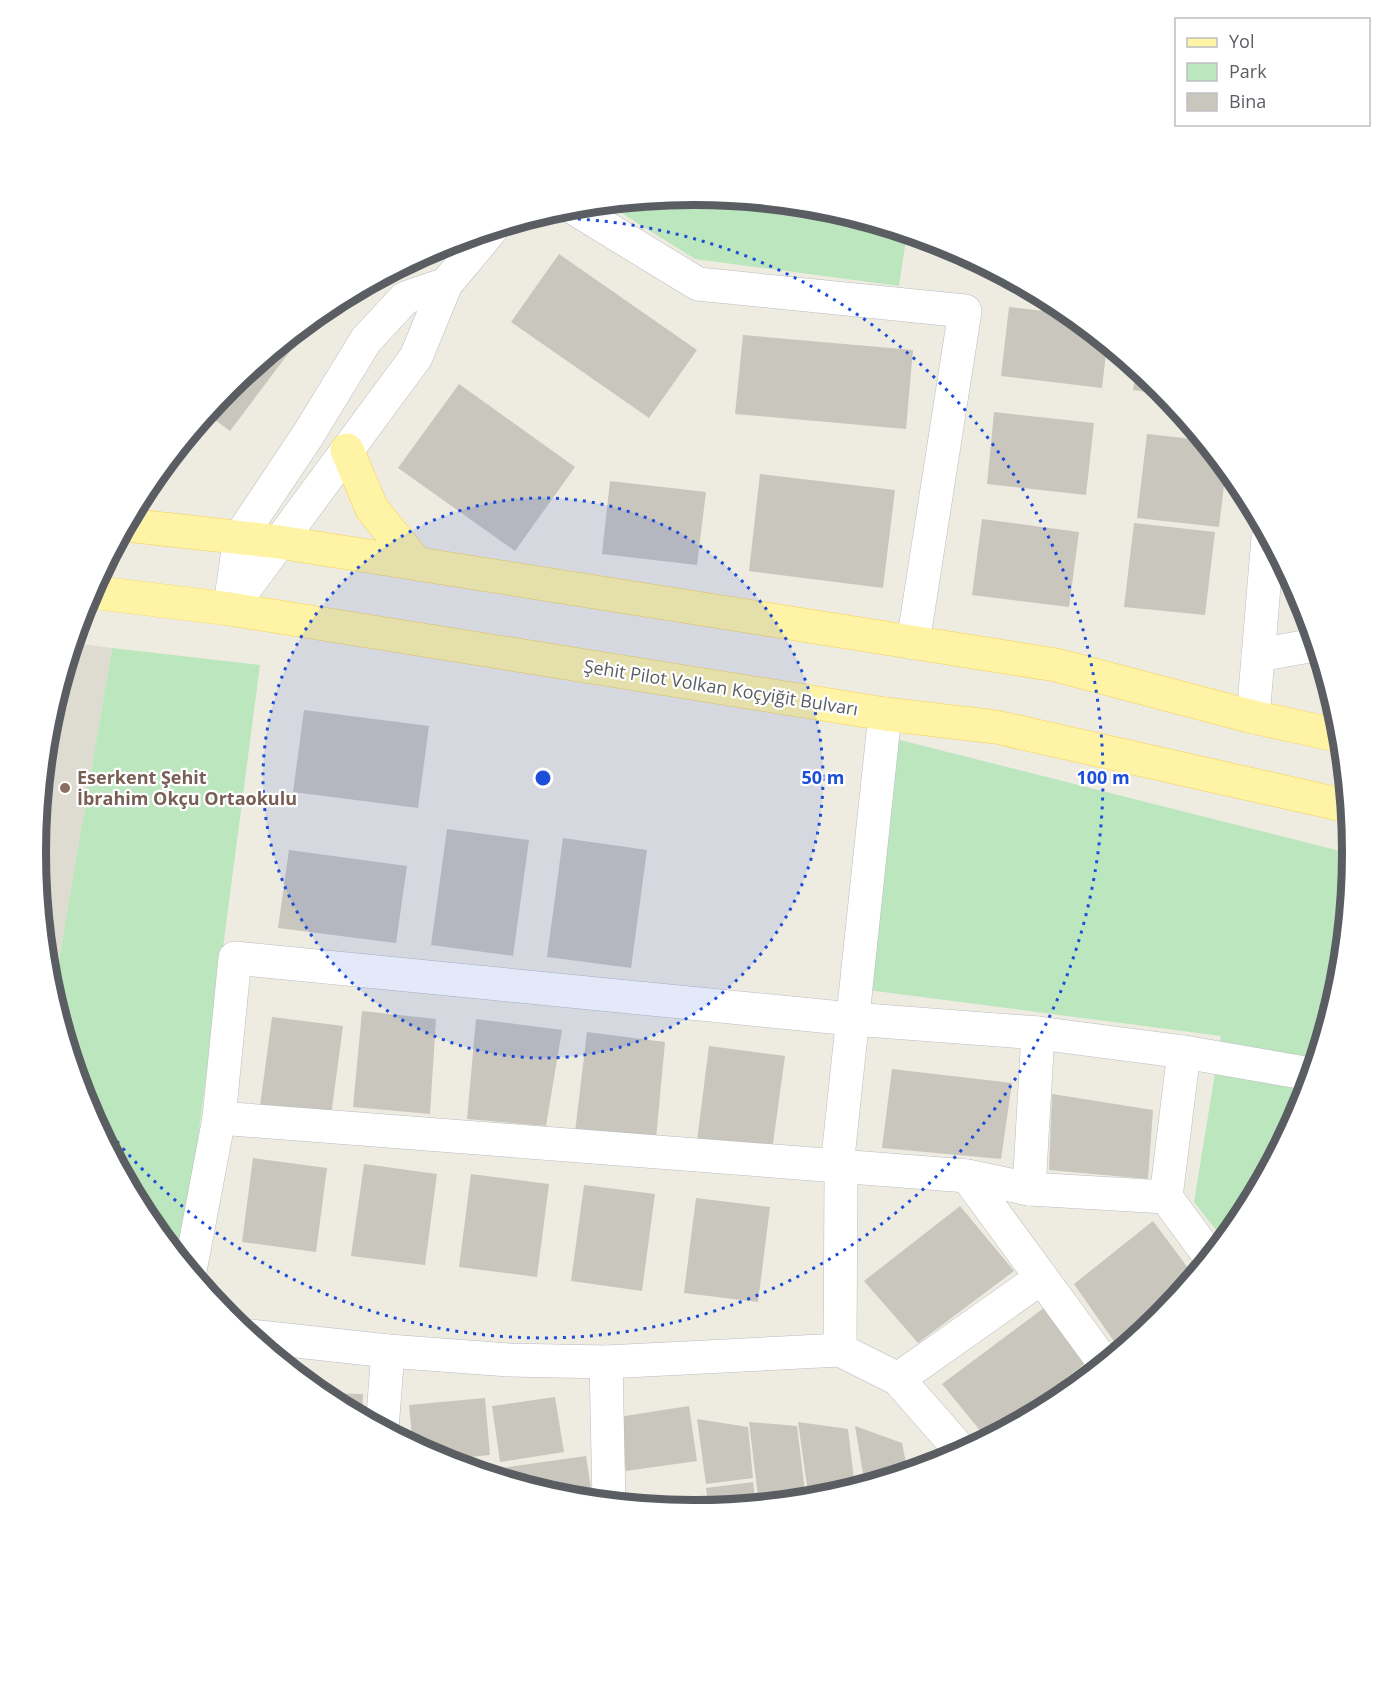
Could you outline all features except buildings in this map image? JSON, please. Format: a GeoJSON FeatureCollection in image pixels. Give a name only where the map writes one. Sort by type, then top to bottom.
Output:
{"type":"FeatureCollection","features":[{"type":"Feature","properties":{"kind":"main road"},"geometry":{"type":"LineString","coordinates":[[347,450],[372,509],[417,564]]}},
{"type":"Feature","properties":{"kind":"main road"},"geometry":{"type":"LineString","coordinates":[[135,526],[279,542],[1056,665],[1253,717],[1330,734]]}},
{"type":"Feature","properties":{"kind":"main road","name":"Şehit Pilot Volkan Koçyiğit Bulvarı"},"geometry":{"type":"LineString","coordinates":[[101,593],[230,609],[885,714],[996,727],[1339,804]]}},
{"type":"Feature","properties":{"kind":"street"},"geometry":{"type":"LineString","coordinates":[[585,215],[698,284],[965,311],[913,643]]}},
{"type":"Feature","properties":{"kind":"street"},"geometry":{"type":"LineString","coordinates":[[230,609],[416,357],[446,284],[481,242]]}},
{"type":"Feature","properties":{"kind":"street"},"geometry":{"type":"LineString","coordinates":[[230,609],[240,537],[308,435],[366,340],[405,298],[446,284]]}},
{"type":"Feature","properties":{"kind":"street"},"geometry":{"type":"LineString","coordinates":[[1253,717],[1267,552]]}},
{"type":"Feature","properties":{"kind":"street"},"geometry":{"type":"LineString","coordinates":[[1258,655],[1307,646]]}},
{"type":"Feature","properties":{"kind":"street"},"geometry":{"type":"LineString","coordinates":[[840,1350],[841,1175],[837,1167],[885,714]]}},
{"type":"Feature","properties":{"kind":"street"},"geometry":{"type":"LineString","coordinates":[[192,1261],[219,1118],[235,958],[852,1019],[1038,1033],[1184,1052],[1303,1073]]}},
{"type":"Feature","properties":{"kind":"street"},"geometry":{"type":"LineString","coordinates":[[1029,1189],[1038,1033]]}},
{"type":"Feature","properties":{"kind":"street"},"geometry":{"type":"LineString","coordinates":[[1184,1052],[1166,1197],[1205,1250]]}},
{"type":"Feature","properties":{"kind":"street"},"geometry":{"type":"LineString","coordinates":[[219,1118],[967,1176],[1029,1189],[1166,1197]]}},
{"type":"Feature","properties":{"kind":"street"},"geometry":{"type":"LineString","coordinates":[[967,1176],[1100,1357]]}},
{"type":"Feature","properties":{"kind":"street"},"geometry":{"type":"LineString","coordinates":[[898,1379],[1041,1278]]}},
{"type":"Feature","properties":{"kind":"street"},"geometry":{"type":"LineString","coordinates":[[264,1337],[388,1351],[508,1360],[606,1362],[840,1350],[898,1379],[956,1445]]}},
{"type":"Feature","properties":{"kind":"street"},"geometry":{"type":"LineString","coordinates":[[383,1421],[388,1351]]}},
{"type":"Feature","properties":{"kind":"street"},"geometry":{"type":"LineString","coordinates":[[606,1362],[609,1495]]}},
{"type":"Feature","properties":{"kind":"shaded area","name":"Eserkent Şehit İbrahim Okçu Ortaokulu"},"geometry":{"type":"Polygon","coordinates":[[[81,644],[112,648],[57,969],[52,938],[46,853],[52,768],[59,727],[81,644]]]}},
{"type":"Feature","properties":{"kind":"green space"},"geometry":{"type":"Polygon","coordinates":[[[694,205],[779,211],[862,228],[906,241],[899,286],[695,259],[617,210],[694,205]]]}},
{"type":"Feature","properties":{"kind":"green space"},"geometry":{"type":"Polygon","coordinates":[[[112,648],[260,665],[183,1251],[133,1177],[96,1101],[69,1021],[57,969],[112,648]]]}},
{"type":"Feature","properties":{"kind":"green space"},"geometry":{"type":"Polygon","coordinates":[[[892,738],[1342,851],[1336,938],[1329,979],[1307,1061],[1275,1139],[1255,1177],[1218,1233],[1194,1202],[1221,1036],[860,989],[892,738]]]}},
{"type":"Feature","properties":{"kind":"place","name":"Eserkent Şehit İbrahim Okçu Ortaokulu"},"geometry":{"type":"Point","coordinates":[65,788]}}]}
